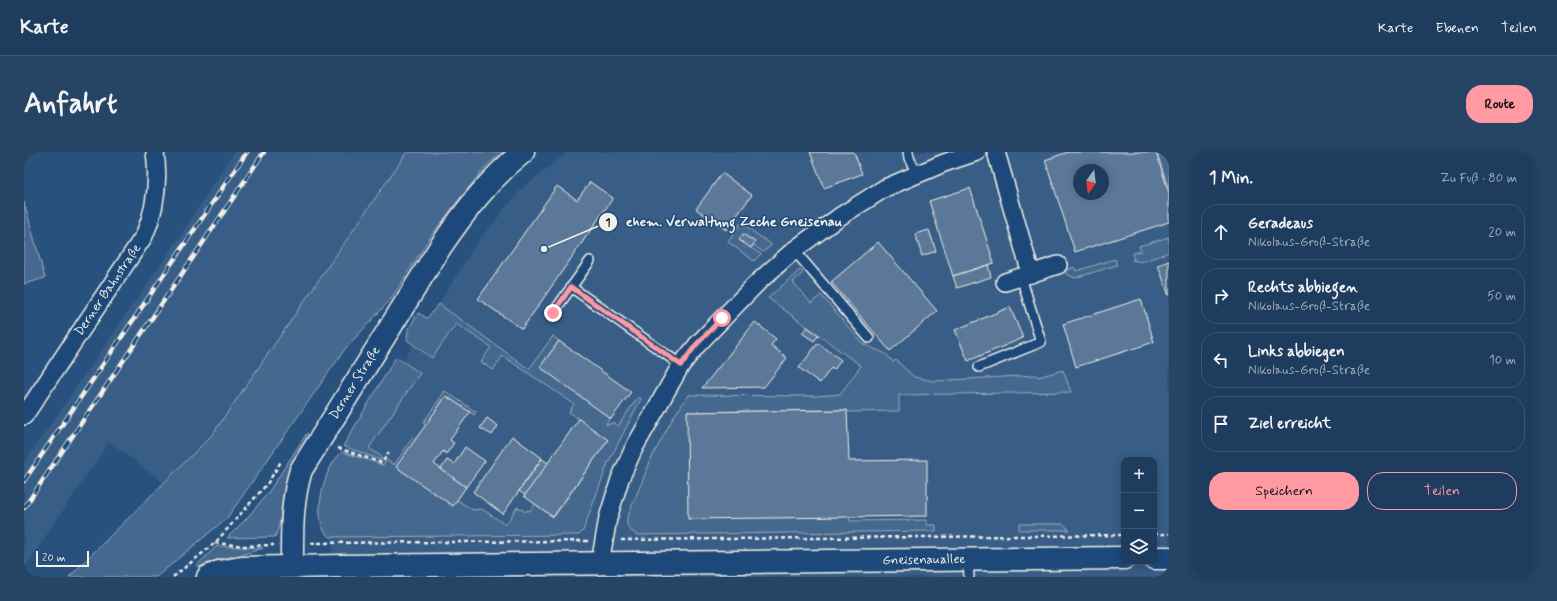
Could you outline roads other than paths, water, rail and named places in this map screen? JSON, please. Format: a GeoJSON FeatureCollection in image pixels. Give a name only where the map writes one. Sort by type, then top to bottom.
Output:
{"type":"FeatureCollection","features":[{"type":"Feature","properties":{"kind":"main road","name":"Derner Straße"},"geometry":{"type":"LineString","coordinates":[[292,568],[292,521],[296,486],[301,470],[461,216],[511,161],[523,152]]}},
{"type":"Feature","properties":{"kind":"main road","name":"Gneisenauallee"},"geometry":{"type":"LineString","coordinates":[[292,568],[600,563],[969,568],[1121,558]]}},
{"type":"Feature","properties":{"kind":"main road"},"geometry":{"type":"LineString","coordinates":[[1157,558],[1169,558]]}},
{"type":"Feature","properties":{"kind":"main road"},"geometry":{"type":"LineString","coordinates":[[208,577],[219,572],[241,568],[292,568]]}},
{"type":"Feature","properties":{"kind":"street","name":"Derner Bahnstraße"},"geometry":{"type":"LineString","coordinates":[[24,416],[144,236],[155,204],[158,171],[155,152]]}},
{"type":"Feature","properties":{"kind":"street"},"geometry":{"type":"LineString","coordinates":[[600,563],[608,518],[620,479],[631,454],[681,365],[696,345],[756,283],[794,250],[839,217],[885,188],[944,163],[977,152]]}},
{"type":"Feature","properties":{"kind":"street"},"geometry":{"type":"LineString","coordinates":[[996,152],[1019,278],[1058,265]]}},
{"type":"Feature","properties":{"kind":"lane"},"geometry":{"type":"LineString","coordinates":[[908,152],[909,158],[917,174]]}},
{"type":"Feature","properties":{"kind":"lane"},"geometry":{"type":"LineString","coordinates":[[794,250],[869,338]]}},
{"type":"Feature","properties":{"kind":"lane"},"geometry":{"type":"LineString","coordinates":[[553,313],[590,261]]}},
{"type":"Feature","properties":{"kind":"lane"},"geometry":{"type":"LineString","coordinates":[[979,367],[1041,342],[1019,278]]}},
{"type":"Feature","properties":{"kind":"lane"},"geometry":{"type":"LineString","coordinates":[[571,287],[681,365]]}},
{"type":"Feature","properties":{"kind":"railway"},"geometry":{"type":"LineString","coordinates":[[24,481],[247,152]]}},
{"type":"Feature","properties":{"kind":"railway"},"geometry":{"type":"LineString","coordinates":[[24,508],[264,152]]}},
{"type":"Feature","properties":{"kind":"place","name":"ehem. Verwaltung Zeche Gneisenau"},"geometry":{"type":"Point","coordinates":[544,249]}}]}
